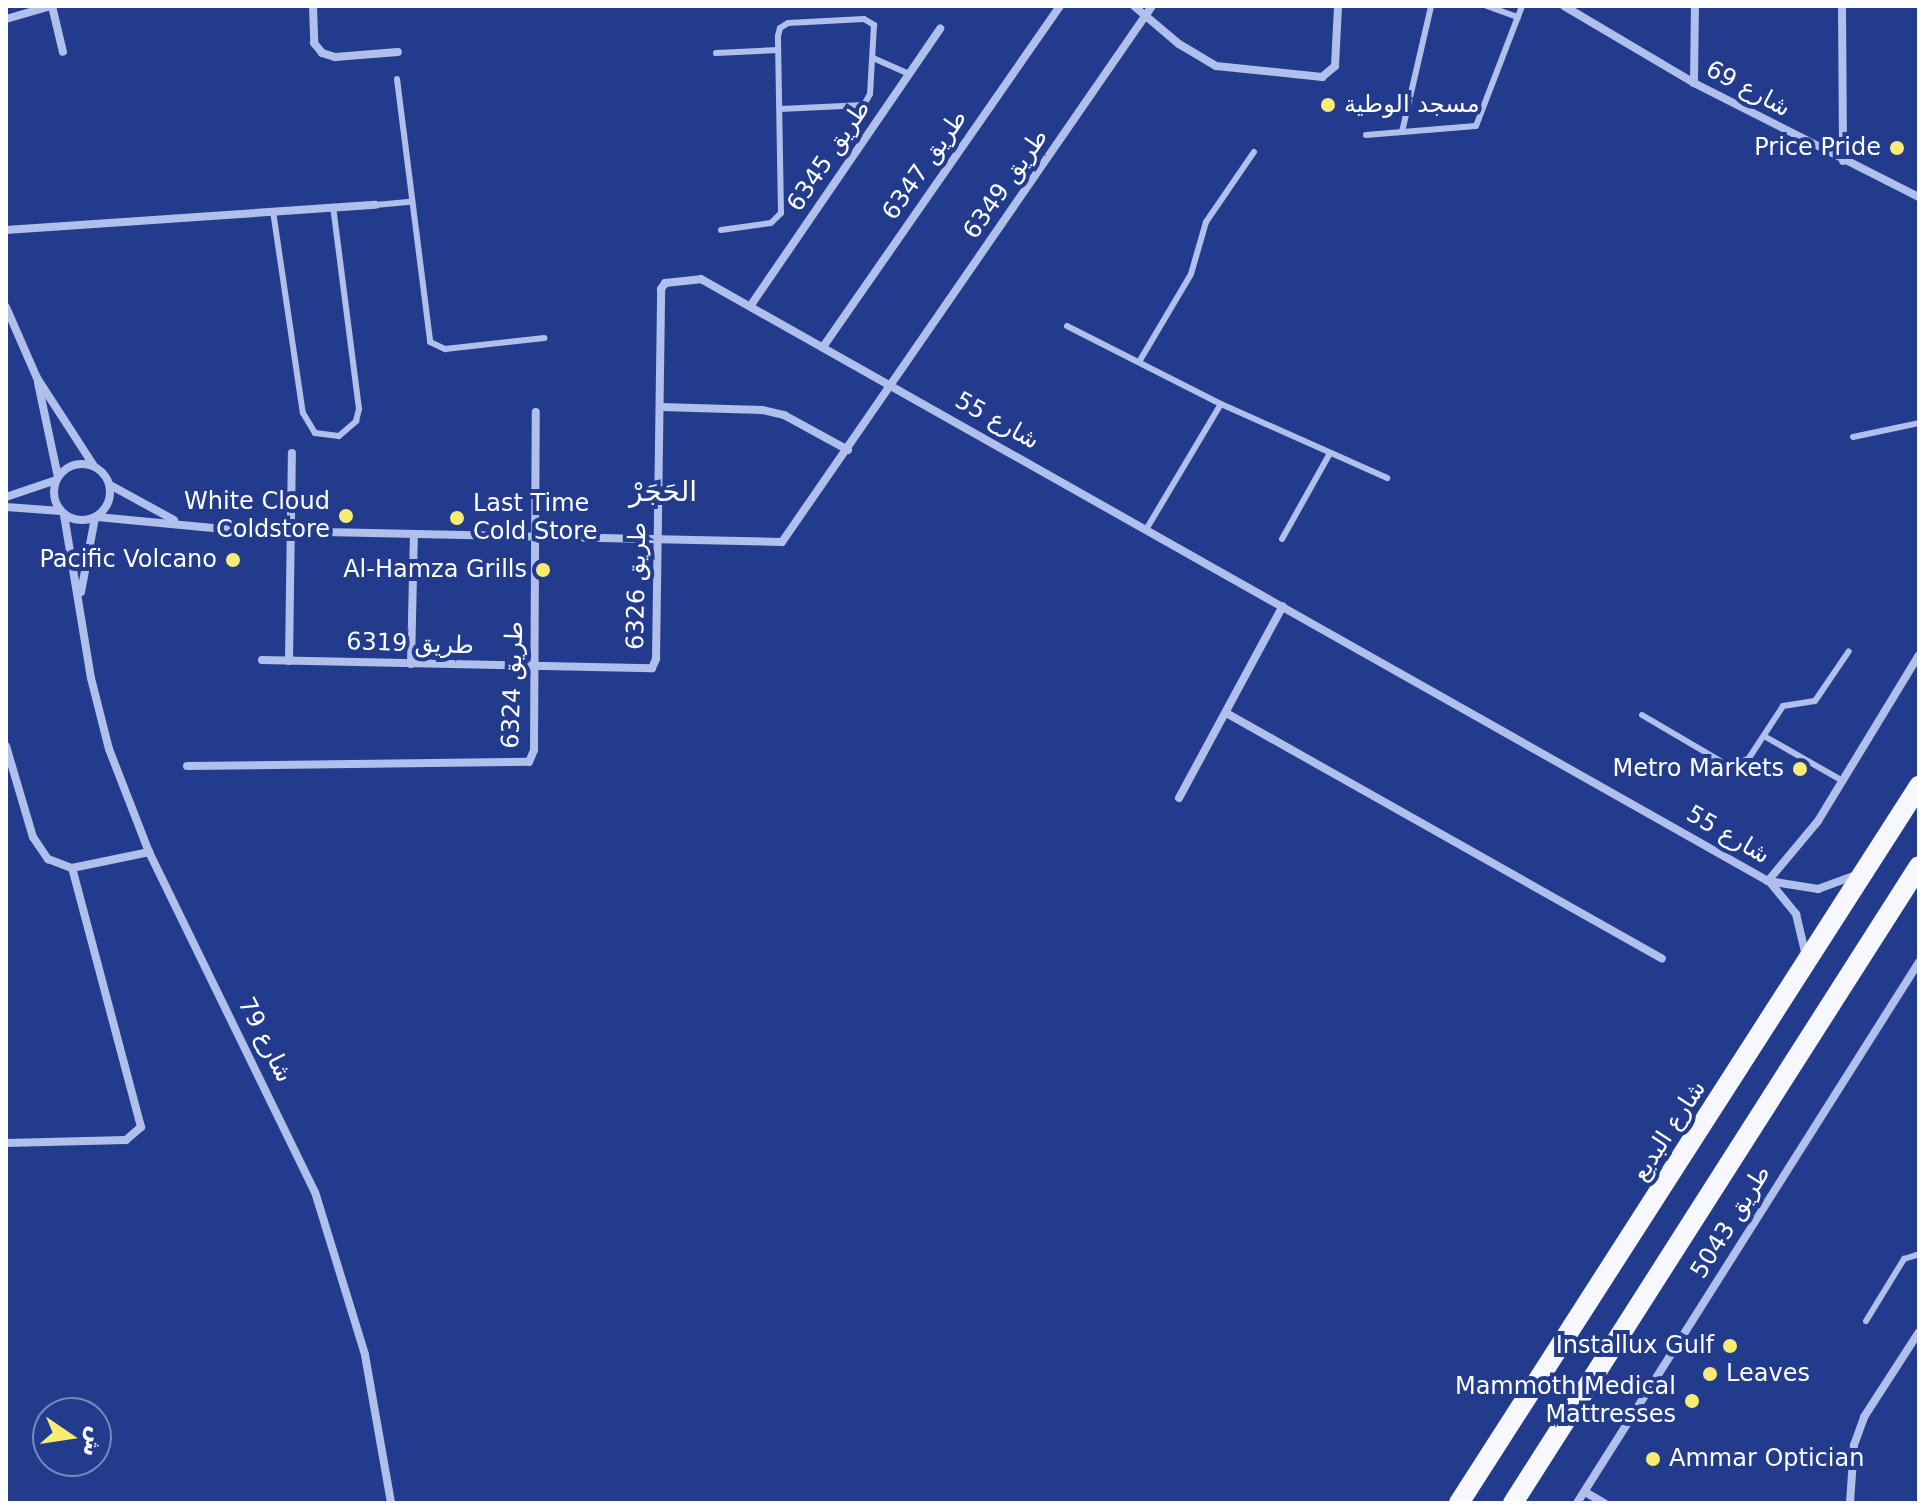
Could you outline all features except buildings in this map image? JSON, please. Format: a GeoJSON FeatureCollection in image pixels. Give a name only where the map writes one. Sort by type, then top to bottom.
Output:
{"type":"FeatureCollection","features":[{"type":"Feature","properties":{"kind":"main road","name":"شارع البديع"},"geometry":{"type":"LineString","coordinates":[[1459,1503],[1919,786]]}},
{"type":"Feature","properties":{"kind":"main road"},"geometry":{"type":"LineString","coordinates":[[1513,1503],[1919,866]]}},
{"type":"Feature","properties":{"kind":"street"},"geometry":{"type":"LineString","coordinates":[[6,19],[51,6],[63,52]]}},
{"type":"Feature","properties":{"kind":"street"},"geometry":{"type":"LineString","coordinates":[[313,6],[314,43],[322,53],[335,57],[398,52]]}},
{"type":"Feature","properties":{"kind":"street","name":"طريق 6347"},"geometry":{"type":"LineString","coordinates":[[823,347],[1060,6]]}},
{"type":"Feature","properties":{"kind":"street"},"geometry":{"type":"LineString","coordinates":[[1134,6],[1216,66],[1322,77],[1335,66],[1338,6]]}},
{"type":"Feature","properties":{"kind":"street","name":"طريق 6349"},"geometry":{"type":"LineString","coordinates":[[891,385],[1152,6]]}},
{"type":"Feature","properties":{"kind":"street","name":"شارع 69"},"geometry":{"type":"LineString","coordinates":[[1564,6],[1694,83],[1919,197]]}},
{"type":"Feature","properties":{"kind":"street"},"geometry":{"type":"LineString","coordinates":[[1694,83],[1695,6]]}},
{"type":"Feature","properties":{"kind":"street"},"geometry":{"type":"LineString","coordinates":[[1842,6],[1843,161]]}},
{"type":"Feature","properties":{"kind":"street","name":"طريق 6345"},"geometry":{"type":"LineString","coordinates":[[751,305],[940,29]]}},
{"type":"Feature","properties":{"kind":"street"},"geometry":{"type":"LineString","coordinates":[[6,230],[272,208],[375,205]]}},
{"type":"Feature","properties":{"kind":"street","name":"طريق 6326"},"geometry":{"type":"LineString","coordinates":[[652,668],[656,659],[663,284],[709,280],[751,305]]}},
{"type":"Feature","properties":{"kind":"street","name":"شارع 55"},"geometry":{"type":"LineString","coordinates":[[751,305],[1768,881],[1796,914],[1806,966]]}},
{"type":"Feature","properties":{"kind":"street"},"geometry":{"type":"LineString","coordinates":[[6,307],[37,378],[94,466],[110,485],[186,525]]}},
{"type":"Feature","properties":{"kind":"street"},"geometry":{"type":"LineString","coordinates":[[37,378],[57,479],[54,491],[62,513]]}},
{"type":"Feature","properties":{"kind":"street"},"geometry":{"type":"LineString","coordinates":[[96,517],[291,531],[782,542],[891,385]]}},
{"type":"Feature","properties":{"kind":"street"},"geometry":{"type":"LineString","coordinates":[[661,407],[762,410],[794,420],[848,450]]}},
{"type":"Feature","properties":{"kind":"street","name":"طريق 6324"},"geometry":{"type":"LineString","coordinates":[[187,766],[525,764],[534,750],[536,412]]}},
{"type":"Feature","properties":{"kind":"street"},"geometry":{"type":"LineString","coordinates":[[289,661],[292,453]]}},
{"type":"Feature","properties":{"kind":"street"},"geometry":{"type":"LineString","coordinates":[[6,497],[57,479],[74,465],[94,466]]}},
{"type":"Feature","properties":{"kind":"street"},"geometry":{"type":"LineString","coordinates":[[6,507],[62,513],[85,521],[106,508],[110,485]]}},
{"type":"Feature","properties":{"kind":"street","name":"شارع 79"},"geometry":{"type":"LineString","coordinates":[[62,513],[109,749],[149,852],[315,1192],[365,1355],[391,1503]]}},
{"type":"Feature","properties":{"kind":"street","name":"شارع 79"},"geometry":{"type":"LineString","coordinates":[[79,605],[96,517]]}},
{"type":"Feature","properties":{"kind":"street"},"geometry":{"type":"LineString","coordinates":[[411,664],[414,535]]}},
{"type":"Feature","properties":{"kind":"street"},"geometry":{"type":"LineString","coordinates":[[1179,798],[1228,714],[1283,606]]}},
{"type":"Feature","properties":{"kind":"street"},"geometry":{"type":"LineString","coordinates":[[1768,881],[1843,781],[1919,655]]}},
{"type":"Feature","properties":{"kind":"street","name":"طريق 6319"},"geometry":{"type":"LineString","coordinates":[[262,660],[652,668]]}},
{"type":"Feature","properties":{"kind":"street"},"geometry":{"type":"LineString","coordinates":[[1228,714],[1662,959]]}},
{"type":"Feature","properties":{"kind":"street"},"geometry":{"type":"LineString","coordinates":[[6,746],[39,849],[72,868],[149,852]]}},
{"type":"Feature","properties":{"kind":"street"},"geometry":{"type":"LineString","coordinates":[[6,1143],[126,1140],[141,1127],[72,868]]}},
{"type":"Feature","properties":{"kind":"street","name":"شارع 55"},"geometry":{"type":"LineString","coordinates":[[1768,881],[1818,889],[1868,869]]}},
{"type":"Feature","properties":{"kind":"street","name":"طريق 5043"},"geometry":{"type":"LineString","coordinates":[[1577,1503],[1919,962]]}},
{"type":"Feature","properties":{"kind":"street"},"geometry":{"type":"LineString","coordinates":[[1850,1503],[1854,1445],[1864,1417],[1919,1332]]}},
{"type":"Feature","properties":{"kind":"street"},"geometry":{"type":"LineString","coordinates":[[1585,1492],[1604,1503]]}},
{"type":"Feature","properties":{"kind":"lane"},"geometry":{"type":"LineString","coordinates":[[1402,132],[1431,6]]}},
{"type":"Feature","properties":{"kind":"lane"},"geometry":{"type":"LineString","coordinates":[[1487,6],[1518,17]]}},
{"type":"Feature","properties":{"kind":"lane"},"geometry":{"type":"LineString","coordinates":[[1366,135],[1471,128],[1481,122],[1522,6]]}},
{"type":"Feature","properties":{"kind":"lane"},"geometry":{"type":"LineString","coordinates":[[721,230],[771,223],[779,217],[778,32],[788,23],[864,19],[875,30],[870,94],[860,107],[780,109]]}},
{"type":"Feature","properties":{"kind":"lane"},"geometry":{"type":"LineString","coordinates":[[716,53],[778,50]]}},
{"type":"Feature","properties":{"kind":"lane"},"geometry":{"type":"LineString","coordinates":[[873,58],[909,74]]}},
{"type":"Feature","properties":{"kind":"lane"},"geometry":{"type":"LineString","coordinates":[[397,79],[411,202],[433,346],[544,338]]}},
{"type":"Feature","properties":{"kind":"lane"},"geometry":{"type":"LineString","coordinates":[[1139,362],[1191,274],[1206,222],[1254,152]]}},
{"type":"Feature","properties":{"kind":"lane"},"geometry":{"type":"LineString","coordinates":[[375,205],[411,202]]}},
{"type":"Feature","properties":{"kind":"lane"},"geometry":{"type":"LineString","coordinates":[[272,208],[303,413],[315,433],[326,437],[349,431],[359,409],[333,207]]}},
{"type":"Feature","properties":{"kind":"lane"},"geometry":{"type":"LineString","coordinates":[[1067,326],[1221,404],[1387,478]]}},
{"type":"Feature","properties":{"kind":"lane"},"geometry":{"type":"LineString","coordinates":[[1147,528],[1221,404]]}},
{"type":"Feature","properties":{"kind":"lane"},"geometry":{"type":"LineString","coordinates":[[1853,437],[1919,423]]}},
{"type":"Feature","properties":{"kind":"lane"},"geometry":{"type":"LineString","coordinates":[[1282,539],[1330,453]]}},
{"type":"Feature","properties":{"kind":"lane"},"geometry":{"type":"LineString","coordinates":[[1642,715],[1729,765],[1749,758],[1783,706],[1815,701],[1849,651]]}},
{"type":"Feature","properties":{"kind":"lane"},"geometry":{"type":"LineString","coordinates":[[1764,736],[1843,781]]}},
{"type":"Feature","properties":{"kind":"lane"},"geometry":{"type":"LineString","coordinates":[[1866,1321],[1904,1259],[1919,1254]]}},
{"type":"Feature","properties":{"kind":"place","name":"مسجد الوطية"},"geometry":{"type":"Point","coordinates":[1328,105]}},
{"type":"Feature","properties":{"kind":"place","name":"Price Pride"},"geometry":{"type":"Point","coordinates":[1897,148]}},
{"type":"Feature","properties":{"kind":"place","name":"White Cloud Coldstore"},"geometry":{"type":"Point","coordinates":[346,516]}},
{"type":"Feature","properties":{"kind":"place","name":"Last Time Cold Store"},"geometry":{"type":"Point","coordinates":[457,518]}},
{"type":"Feature","properties":{"kind":"place","name":"Pacific Volcano"},"geometry":{"type":"Point","coordinates":[233,560]}},
{"type":"Feature","properties":{"kind":"place","name":"Al-Hamza Grills"},"geometry":{"type":"Point","coordinates":[543,570]}},
{"type":"Feature","properties":{"kind":"place","name":"Metro Markets"},"geometry":{"type":"Point","coordinates":[1800,769]}},
{"type":"Feature","properties":{"kind":"place","name":"Installux Gulf"},"geometry":{"type":"Point","coordinates":[1730,1346]}},
{"type":"Feature","properties":{"kind":"place","name":"Leaves"},"geometry":{"type":"Point","coordinates":[1710,1374]}},
{"type":"Feature","properties":{"kind":"place","name":"Mammoth Medical Mattresses"},"geometry":{"type":"Point","coordinates":[1692,1401]}},
{"type":"Feature","properties":{"kind":"place","name":"Ammar Optician"},"geometry":{"type":"Point","coordinates":[1653,1459]}},
{"type":"Feature","properties":{"kind":"district","name":"الحَجَرْ"},"geometry":{"type":"Point","coordinates":[663,492]}}]}
